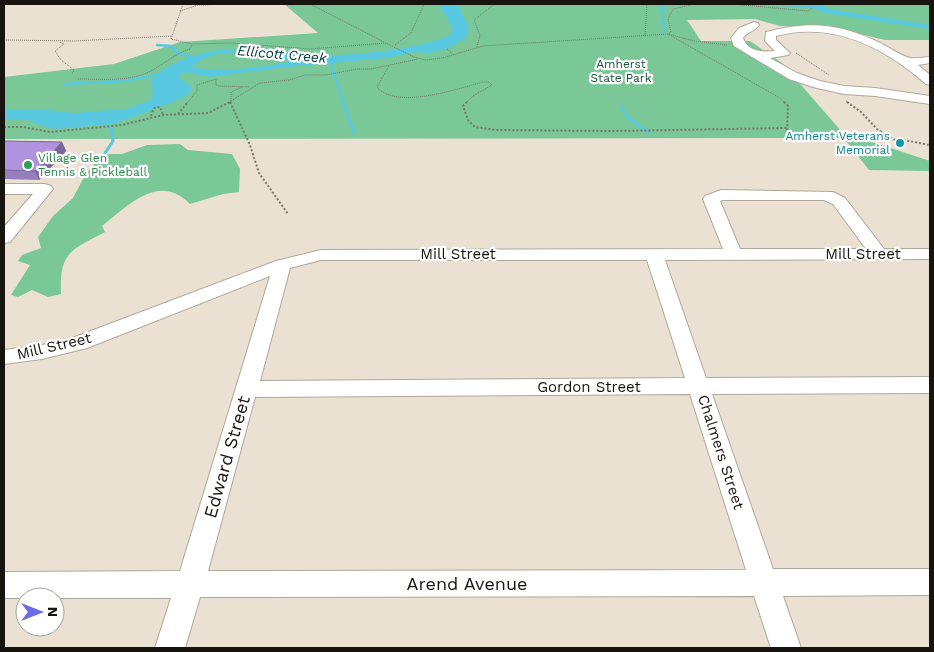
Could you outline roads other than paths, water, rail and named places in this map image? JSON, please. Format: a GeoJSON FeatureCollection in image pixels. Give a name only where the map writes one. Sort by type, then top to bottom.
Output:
{"type":"FeatureCollection","features":[{"type":"Feature","properties":{"kind":"street"},"geometry":{"type":"LineString","coordinates":[[754,25],[743,30],[737,38],[740,46],[793,76],[844,90],[875,92],[930,100]]}},
{"type":"Feature","properties":{"kind":"street"},"geometry":{"type":"LineString","coordinates":[[756,56],[788,55],[771,41],[770,34],[792,29],[820,27],[847,31],[859,36],[908,62],[930,81]]}},
{"type":"Feature","properties":{"kind":"street"},"geometry":{"type":"LineString","coordinates":[[908,62],[930,60]]}},
{"type":"Feature","properties":{"kind":"street"},"geometry":{"type":"LineString","coordinates":[[793,76],[812,73],[805,68]]}},
{"type":"Feature","properties":{"kind":"street"},"geometry":{"type":"LineString","coordinates":[[4,189],[45,189],[4,238]]}},
{"type":"Feature","properties":{"kind":"street"},"geometry":{"type":"LineString","coordinates":[[734,255],[711,199],[721,195],[827,195],[839,201],[880,254]]}},
{"type":"Feature","properties":{"kind":"street","name":"Mill Street"},"geometry":{"type":"LineString","coordinates":[[4,357],[42,352],[80,343],[282,265],[321,255],[930,254]]}},
{"type":"Feature","properties":{"kind":"street","name":"Chalmers Street"},"geometry":{"type":"LineString","coordinates":[[654,255],[786,648]]}},
{"type":"Feature","properties":{"kind":"street","name":"Edward Street"},"geometry":{"type":"LineString","coordinates":[[170,648],[282,265]]}},
{"type":"Feature","properties":{"kind":"street","name":"Gordon Street"},"geometry":{"type":"LineString","coordinates":[[247,389],[930,386]]}},
{"type":"Feature","properties":{"kind":"street","name":"Arend Avenue"},"geometry":{"type":"LineString","coordinates":[[4,585],[930,582]]}},
{"type":"Feature","properties":{"kind":"water","name":"Ellicott Creek"},"geometry":{"type":"Polygon","coordinates":[[[438,4],[458,4],[469,28],[466,38],[447,49],[429,53],[415,52],[386,58],[278,68],[209,77],[185,72],[178,77],[191,86],[191,92],[178,100],[114,124],[54,129],[36,124],[28,119],[4,119],[4,109],[41,109],[74,113],[126,109],[151,100],[153,93],[151,81],[161,71],[178,62],[218,50],[253,49],[325,55],[354,54],[408,47],[440,39],[452,34],[452,27],[438,4]],[[234,52],[208,57],[192,67],[202,69],[244,68],[273,65],[294,60],[234,52]]]}},
{"type":"Feature","properties":{"kind":"water"},"geometry":{"type":"Polygon","coordinates":[[[802,4],[819,4],[830,9],[930,25],[930,29],[825,13],[802,4]]]}},
{"type":"Feature","properties":{"kind":"waterway"},"geometry":{"type":"LineString","coordinates":[[665,32],[661,8],[666,4]]}},
{"type":"Feature","properties":{"kind":"waterway"},"geometry":{"type":"LineString","coordinates":[[752,4],[813,6]]}},
{"type":"Feature","properties":{"kind":"waterway"},"geometry":{"type":"LineString","coordinates":[[157,45],[171,46],[178,53],[194,57]]}},
{"type":"Feature","properties":{"kind":"waterway","name":"Ellicott Creek"},"geometry":{"type":"LineString","coordinates":[[329,60],[344,103]]}},
{"type":"Feature","properties":{"kind":"waterway"},"geometry":{"type":"LineString","coordinates":[[65,84],[124,81],[160,74]]}},
{"type":"Feature","properties":{"kind":"waterway"},"geometry":{"type":"LineString","coordinates":[[343,102],[354,133]]}},
{"type":"Feature","properties":{"kind":"waterway"},"geometry":{"type":"LineString","coordinates":[[621,107],[629,119],[650,133]]}},
{"type":"Feature","properties":{"kind":"waterway"},"geometry":{"type":"LineString","coordinates":[[103,156],[113,141],[111,127]]}},
{"type":"Feature","properties":{"kind":"place","name":"Amherst Veterans Memorial"},"geometry":{"type":"Point","coordinates":[900,143]}},
{"type":"Feature","properties":{"kind":"place","name":"Village Glen Tennis & Pickleball"},"geometry":{"type":"Point","coordinates":[28,165]}},
{"type":"Feature","properties":{"kind":"park label","name":"Amherst State Park"},"geometry":{"type":"Point","coordinates":[621,71]}}]}
